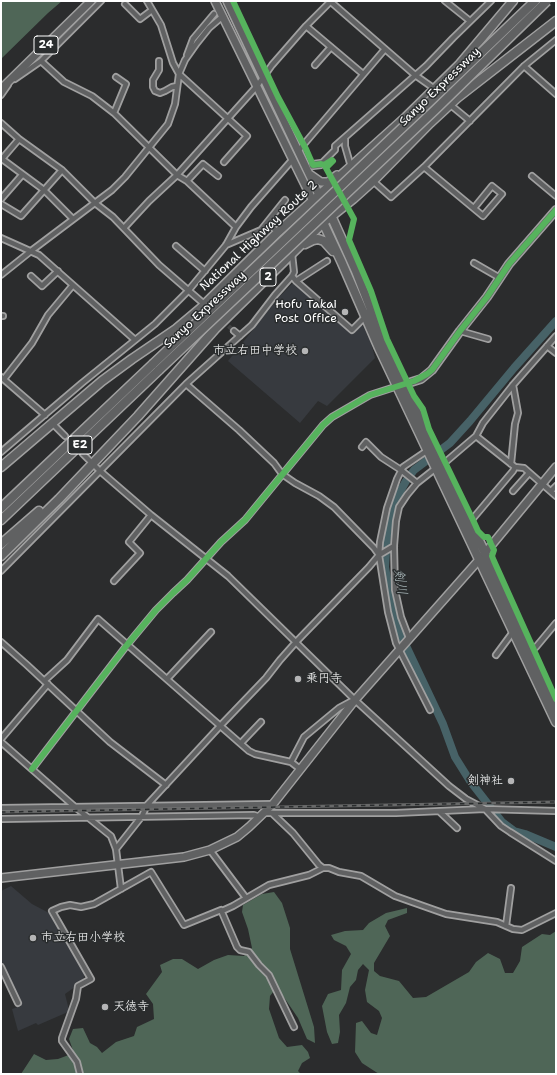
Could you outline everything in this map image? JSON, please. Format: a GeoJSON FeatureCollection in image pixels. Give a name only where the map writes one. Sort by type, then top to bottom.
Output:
{"type":"FeatureCollection","features":[{"type":"Feature","properties":{"kind":"highway","name":"National Highway Route 2"},"geometry":{"type":"LineString","coordinates":[[1,467],[102,381],[132,358],[176,329],[201,308],[278,232],[406,117],[458,65],[513,1]]}},
{"type":"Feature","properties":{"kind":"highway","name":"Sanyo Expressway"},"geometry":{"type":"LineString","coordinates":[[1,520],[156,367],[535,1]]}},
{"type":"Feature","properties":{"kind":"highway","name":"Sanyo Expressway"},"geometry":{"type":"LineString","coordinates":[[1,508],[429,115],[547,1]]}},
{"type":"Feature","properties":{"kind":"highway","name":"2"},"geometry":{"type":"LineString","coordinates":[[1,556],[138,416],[215,330],[323,223],[373,181],[457,98],[556,21]]}},
{"type":"Feature","properties":{"kind":"highway"},"geometry":{"type":"LineString","coordinates":[[319,195],[337,228],[356,271],[401,386]]}},
{"type":"Feature","properties":{"kind":"highway"},"geometry":{"type":"LineString","coordinates":[[312,201],[401,386],[430,450],[470,522],[482,556],[513,632],[527,653],[556,708]]}},
{"type":"Feature","properties":{"kind":"highway"},"geometry":{"type":"LineString","coordinates":[[252,257],[284,236],[305,226],[323,223],[337,228]]}},
{"type":"Feature","properties":{"kind":"highway"},"geometry":{"type":"LineString","coordinates":[[294,252],[308,242],[318,239],[324,241],[342,263]]}},
{"type":"Feature","properties":{"kind":"highway"},"geometry":{"type":"LineString","coordinates":[[1,471],[27,445]]}},
{"type":"Feature","properties":{"kind":"highway"},"geometry":{"type":"LineString","coordinates":[[438,465],[527,653],[556,722]]}},
{"type":"Feature","properties":{"kind":"highway"},"geometry":{"type":"LineString","coordinates":[[1,544],[33,517],[70,482],[82,474]]}},
{"type":"Feature","properties":{"kind":"street","name":"24"},"geometry":{"type":"LineString","coordinates":[[1,88],[10,82],[91,1]]}},
{"type":"Feature","properties":{"kind":"street"},"geometry":{"type":"LineString","coordinates":[[1,95],[10,82],[41,61],[101,1]]}},
{"type":"Feature","properties":{"kind":"street"},"geometry":{"type":"LineString","coordinates":[[147,1],[161,25],[173,63],[179,74],[247,136],[224,162]]}},
{"type":"Feature","properties":{"kind":"street"},"geometry":{"type":"LineString","coordinates":[[215,1],[293,159],[312,201]]}},
{"type":"Feature","properties":{"kind":"street"},"geometry":{"type":"LineString","coordinates":[[227,1],[299,150],[310,169],[321,182],[325,182],[348,170],[345,138]]}},
{"type":"Feature","properties":{"kind":"street"},"geometry":{"type":"LineString","coordinates":[[124,228],[149,200],[177,176],[257,86],[272,65],[306,26],[331,1],[415,75],[432,87]]}},
{"type":"Feature","properties":{"kind":"street"},"geometry":{"type":"LineString","coordinates":[[446,1],[470,22]]}},
{"type":"Feature","properties":{"kind":"street"},"geometry":{"type":"LineString","coordinates":[[310,169],[321,164],[335,150],[335,146],[426,66],[491,1]]}},
{"type":"Feature","properties":{"kind":"street"},"geometry":{"type":"LineString","coordinates":[[125,4],[140,19],[152,10]]}},
{"type":"Feature","properties":{"kind":"street"},"geometry":{"type":"LineString","coordinates":[[1,275],[112,190],[125,178],[168,124],[175,104],[179,74],[193,39],[214,14]]}},
{"type":"Feature","properties":{"kind":"street"},"geometry":{"type":"LineString","coordinates":[[185,60],[205,33],[223,16]]}},
{"type":"Feature","properties":{"kind":"street"},"geometry":{"type":"LineString","coordinates":[[306,26],[363,74]]}},
{"type":"Feature","properties":{"kind":"street"},"geometry":{"type":"LineString","coordinates":[[373,181],[391,197],[424,167],[524,66],[556,40]]}},
{"type":"Feature","properties":{"kind":"street"},"geometry":{"type":"LineString","coordinates":[[315,65],[331,47]]}},
{"type":"Feature","properties":{"kind":"street"},"geometry":{"type":"LineString","coordinates":[[299,150],[385,49]]}},
{"type":"Feature","properties":{"kind":"street"},"geometry":{"type":"LineString","coordinates":[[41,61],[64,82],[92,96],[114,112],[177,176],[187,181],[236,227]]}},
{"type":"Feature","properties":{"kind":"street"},"geometry":{"type":"LineString","coordinates":[[159,61],[159,70],[153,80],[153,87],[155,91],[165,92],[172,87],[177,86]]}},
{"type":"Feature","properties":{"kind":"street"},"geometry":{"type":"LineString","coordinates":[[524,66],[556,94]]}},
{"type":"Feature","properties":{"kind":"street"},"geometry":{"type":"LineString","coordinates":[[114,112],[126,84],[116,77]]}},
{"type":"Feature","properties":{"kind":"street"},"geometry":{"type":"LineString","coordinates":[[453,107],[470,121]]}},
{"type":"Feature","properties":{"kind":"street"},"geometry":{"type":"LineString","coordinates":[[1,123],[19,139],[62,170],[95,203],[113,217],[159,265],[204,303]]}},
{"type":"Feature","properties":{"kind":"street"},"geometry":{"type":"LineString","coordinates":[[19,139],[1,159],[44,190],[73,219]]}},
{"type":"Feature","properties":{"kind":"street"},"geometry":{"type":"LineString","coordinates":[[1,452],[134,339],[155,324],[188,291],[226,244],[236,227],[293,159]]}},
{"type":"Feature","properties":{"kind":"street"},"geometry":{"type":"LineString","coordinates":[[187,181],[203,164],[218,176]]}},
{"type":"Feature","properties":{"kind":"street"},"geometry":{"type":"LineString","coordinates":[[424,167],[483,216],[502,194],[492,186],[474,208]]}},
{"type":"Feature","properties":{"kind":"street"},"geometry":{"type":"LineString","coordinates":[[310,169],[319,195]]}},
{"type":"Feature","properties":{"kind":"street"},"geometry":{"type":"LineString","coordinates":[[1,204],[21,216],[62,170]]}},
{"type":"Feature","properties":{"kind":"street"},"geometry":{"type":"LineString","coordinates":[[1,199],[22,175]]}},
{"type":"Feature","properties":{"kind":"street"},"geometry":{"type":"LineString","coordinates":[[532,176],[556,196]]}},
{"type":"Feature","properties":{"kind":"street"},"geometry":{"type":"LineString","coordinates":[[226,244],[261,230],[285,200]]}},
{"type":"Feature","properties":{"kind":"street"},"geometry":{"type":"LineString","coordinates":[[32,768],[127,645],[156,610],[187,580],[221,542],[246,520],[322,425],[332,417],[370,395],[420,379],[432,370],[487,297],[514,258],[556,210]]}},
{"type":"Feature","properties":{"kind":"street"},"geometry":{"type":"LineString","coordinates":[[267,223],[278,232]]}},
{"type":"Feature","properties":{"kind":"street"},"geometry":{"type":"LineString","coordinates":[[1,238],[39,255],[134,339]]}},
{"type":"Feature","properties":{"kind":"street"},"geometry":{"type":"LineString","coordinates":[[176,246],[204,271]]}},
{"type":"Feature","properties":{"kind":"street"},"geometry":{"type":"LineString","coordinates":[[1,572],[186,384],[252,325],[292,276],[294,272],[294,252]]}},
{"type":"Feature","properties":{"kind":"street"},"geometry":{"type":"LineString","coordinates":[[296,281],[327,261]]}},
{"type":"Feature","properties":{"kind":"street"},"geometry":{"type":"LineString","coordinates":[[474,263],[500,278]]}},
{"type":"Feature","properties":{"kind":"street"},"geometry":{"type":"LineString","coordinates":[[31,276],[42,286],[58,271]]}},
{"type":"Feature","properties":{"kind":"street"},"geometry":{"type":"LineString","coordinates":[[292,276],[352,330],[366,316]]}},
{"type":"Feature","properties":{"kind":"street"},"geometry":{"type":"LineString","coordinates":[[45,415],[2,378],[32,343],[48,315],[73,285]]}},
{"type":"Feature","properties":{"kind":"street"},"geometry":{"type":"LineString","coordinates":[[234,331],[240,336]]}},
{"type":"Feature","properties":{"kind":"street"},"geometry":{"type":"LineString","coordinates":[[460,331],[488,339]]}},
{"type":"Feature","properties":{"kind":"street"},"geometry":{"type":"LineString","coordinates":[[409,638],[401,617],[395,590],[393,546],[399,508],[407,494],[417,483],[476,436],[483,423],[513,385],[556,336]]}},
{"type":"Feature","properties":{"kind":"street"},"geometry":{"type":"LineString","coordinates":[[547,346],[556,353]]}},
{"type":"Feature","properties":{"kind":"street"},"geometry":{"type":"LineString","coordinates":[[186,384],[239,430],[274,463],[282,474],[319,496],[334,507],[381,554]]}},
{"type":"Feature","properties":{"kind":"street"},"geometry":{"type":"LineString","coordinates":[[470,522],[513,471],[515,424],[518,413],[513,385]]}},
{"type":"Feature","properties":{"kind":"street"},"geometry":{"type":"LineString","coordinates":[[56,426],[65,436]]}},
{"type":"Feature","properties":{"kind":"street"},"geometry":{"type":"LineString","coordinates":[[476,436],[513,466],[524,468],[556,496]]}},
{"type":"Feature","properties":{"kind":"street"},"geometry":{"type":"LineString","coordinates":[[362,447],[366,442],[381,457],[417,483]]}},
{"type":"Feature","properties":{"kind":"street"},"geometry":{"type":"LineString","coordinates":[[430,450],[412,460],[401,470],[386,508],[380,542],[388,612],[392,630],[430,710]]}},
{"type":"Feature","properties":{"kind":"street"},"geometry":{"type":"LineString","coordinates":[[82,454],[151,515],[207,558],[255,601],[355,700],[449,786],[466,799],[485,810],[501,826],[556,861]]}},
{"type":"Feature","properties":{"kind":"street"},"geometry":{"type":"LineString","coordinates":[[1,878],[184,857],[210,850],[236,837],[273,804],[355,700],[482,556],[556,466]]}},
{"type":"Feature","properties":{"kind":"street"},"geometry":{"type":"LineString","coordinates":[[513,491],[529,473]]}},
{"type":"Feature","properties":{"kind":"street"},"geometry":{"type":"LineString","coordinates":[[551,492],[556,486]]}},
{"type":"Feature","properties":{"kind":"street"},"geometry":{"type":"LineString","coordinates":[[114,581],[140,553],[129,542],[151,515]]}},
{"type":"Feature","properties":{"kind":"street"},"geometry":{"type":"LineString","coordinates":[[116,849],[142,816],[147,805],[266,678],[296,642],[381,554],[393,546]]}},
{"type":"Feature","properties":{"kind":"street"},"geometry":{"type":"LineString","coordinates":[[121,889],[116,849],[111,836],[75,807],[1,740],[46,682],[67,660],[98,619],[255,754],[290,762],[300,769]]}},
{"type":"Feature","properties":{"kind":"street"},"geometry":{"type":"LineString","coordinates":[[527,653],[536,647],[556,623]]}},
{"type":"Feature","properties":{"kind":"street"},"geometry":{"type":"LineString","coordinates":[[167,679],[211,632]]}},
{"type":"Feature","properties":{"kind":"street"},"geometry":{"type":"LineString","coordinates":[[496,655],[513,632]]}},
{"type":"Feature","properties":{"kind":"street"},"geometry":{"type":"LineString","coordinates":[[1,642],[110,742],[166,785]]}},
{"type":"Feature","properties":{"kind":"street"},"geometry":{"type":"LineString","coordinates":[[290,762],[304,737],[339,708],[355,700]]}},
{"type":"Feature","properties":{"kind":"street"},"geometry":{"type":"LineString","coordinates":[[241,743],[261,722]]}},
{"type":"Feature","properties":{"kind":"street"},"geometry":{"type":"LineString","coordinates":[[1,808],[273,804]]}},
{"type":"Feature","properties":{"kind":"street"},"geometry":{"type":"LineString","coordinates":[[1,819],[485,810],[556,811]]}},
{"type":"Feature","properties":{"kind":"street"},"geometry":{"type":"LineString","coordinates":[[440,812],[457,828]]}},
{"type":"Feature","properties":{"kind":"street"},"geometry":{"type":"LineString","coordinates":[[272,814],[293,832],[323,868]]}},
{"type":"Feature","properties":{"kind":"street"},"geometry":{"type":"LineString","coordinates":[[210,850],[246,898]]}},
{"type":"Feature","properties":{"kind":"street"},"geometry":{"type":"LineString","coordinates":[[80,1074],[76,1062],[62,1041],[62,1038],[76,999],[78,986],[91,979],[52,912],[61,907],[70,905],[80,906],[94,904],[151,872],[184,925],[233,906],[269,885],[309,875],[323,868],[329,868],[339,872],[361,876],[395,896],[446,914],[498,922],[513,929],[522,930],[556,913]]}},
{"type":"Feature","properties":{"kind":"street"},"geometry":{"type":"LineString","coordinates":[[506,926],[511,888]]}},
{"type":"Feature","properties":{"kind":"street"},"geometry":{"type":"LineString","coordinates":[[222,911],[237,947],[240,950],[252,954],[259,965],[269,975],[294,1027]]}},
{"type":"Feature","properties":{"kind":"street"},"geometry":{"type":"LineString","coordinates":[[1,967],[18,1003]]}},
{"type":"Feature","properties":{"kind":"shaded area","name":"市立右田中学校"},"geometry":{"type":"Polygon","coordinates":[[[295,281],[353,333],[361,325],[363,326],[371,343],[375,358],[327,406],[318,401],[300,423],[228,361],[279,297],[295,281]]]}},
{"type":"Feature","properties":{"kind":"shaded area","name":"市立右田小学校"},"geometry":{"type":"Polygon","coordinates":[[[11,886],[32,904],[51,914],[85,974],[82,982],[65,994],[69,1010],[68,1012],[38,1025],[36,1023],[18,1031],[12,1009],[21,1006],[1,962],[1,891],[11,886]]]}},
{"type":"Feature","properties":{"kind":"green space"},"geometry":{"type":"Polygon","coordinates":[[[1,1],[62,1],[1,59],[1,1]]]}},
{"type":"Feature","properties":{"kind":"green space"},"geometry":{"type":"Polygon","coordinates":[[[274,892],[282,903],[290,928],[290,949],[314,1027],[315,1043],[307,1039],[298,1018],[277,987],[270,996],[269,1009],[279,1038],[287,1047],[302,1045],[308,1052],[310,1058],[302,1063],[298,1071],[301,1074],[21,1074],[34,1054],[46,1060],[58,1059],[74,1053],[69,1039],[73,1029],[83,1028],[90,1043],[97,1047],[102,1053],[116,1042],[134,1036],[137,1027],[154,1019],[153,1004],[146,994],[162,972],[160,965],[173,959],[182,959],[198,969],[214,960],[228,955],[244,956],[252,948],[248,929],[242,912],[243,905],[262,894],[274,892]]]}},
{"type":"Feature","properties":{"kind":"green space"},"geometry":{"type":"Polygon","coordinates":[[[407,908],[407,913],[388,920],[385,926],[390,936],[374,963],[374,971],[380,976],[399,981],[413,998],[426,997],[469,972],[476,962],[488,953],[500,959],[505,973],[513,973],[520,961],[522,947],[542,934],[550,935],[556,931],[556,1074],[379,1074],[362,1063],[355,1052],[356,1023],[362,1021],[371,1033],[377,1035],[382,1018],[379,1011],[367,1002],[365,990],[369,970],[363,964],[358,970],[356,980],[350,987],[346,1003],[339,1015],[340,1032],[338,1043],[332,1044],[327,1032],[322,1006],[328,994],[341,990],[342,970],[351,954],[346,946],[334,940],[331,935],[345,931],[363,930],[369,923],[386,913],[407,908]]]}},
{"type":"Feature","properties":{"kind":"waterway","name":"剣川"},"geometry":{"type":"LineString","coordinates":[[556,321],[450,443],[414,470],[406,481],[396,499],[387,535],[385,567],[393,615],[399,631],[443,724],[455,757],[470,781],[502,822],[514,831],[556,847]]}},
{"type":"Feature","properties":{"kind":"tunnel"},"geometry":{"type":"LineString","coordinates":[[209,309],[234,331]]}},
{"type":"Feature","properties":{"kind":"tunnel"},"geometry":{"type":"LineString","coordinates":[[65,436],[83,454]]}},
{"type":"Feature","properties":{"kind":"railway"},"geometry":{"type":"LineString","coordinates":[[1,812],[556,802]]}},
{"type":"Feature","properties":{"kind":"cycle path"},"geometry":{"type":"LineString","coordinates":[[233,1],[278,97],[313,165],[324,165],[332,160],[333,161],[326,168],[354,219],[349,240],[371,291],[387,339],[414,396],[423,409],[429,429],[478,531],[484,537],[488,537],[494,550],[492,556],[494,561],[556,699]]}},
{"type":"Feature","properties":{"kind":"cycle path"},"geometry":{"type":"LineString","coordinates":[[32,769],[127,645],[156,610],[187,580],[221,542],[245,520],[323,425],[332,417],[370,395],[414,381],[432,370],[487,297],[509,264],[556,210]]}},
{"type":"Feature","properties":{"kind":"place","name":"Hofu Takai Post Office"},"geometry":{"type":"Point","coordinates":[345,312]}},
{"type":"Feature","properties":{"kind":"place","name":"市立右田中学校"},"geometry":{"type":"Point","coordinates":[305,351]}},
{"type":"Feature","properties":{"kind":"place","name":"乗円寺"},"geometry":{"type":"Point","coordinates":[298,679]}},
{"type":"Feature","properties":{"kind":"place","name":"剣神社"},"geometry":{"type":"Point","coordinates":[511,781]}},
{"type":"Feature","properties":{"kind":"place","name":"市立右田小学校"},"geometry":{"type":"Point","coordinates":[33,938]}},
{"type":"Feature","properties":{"kind":"place","name":"天徳寺"},"geometry":{"type":"Point","coordinates":[105,1007]}}]}
